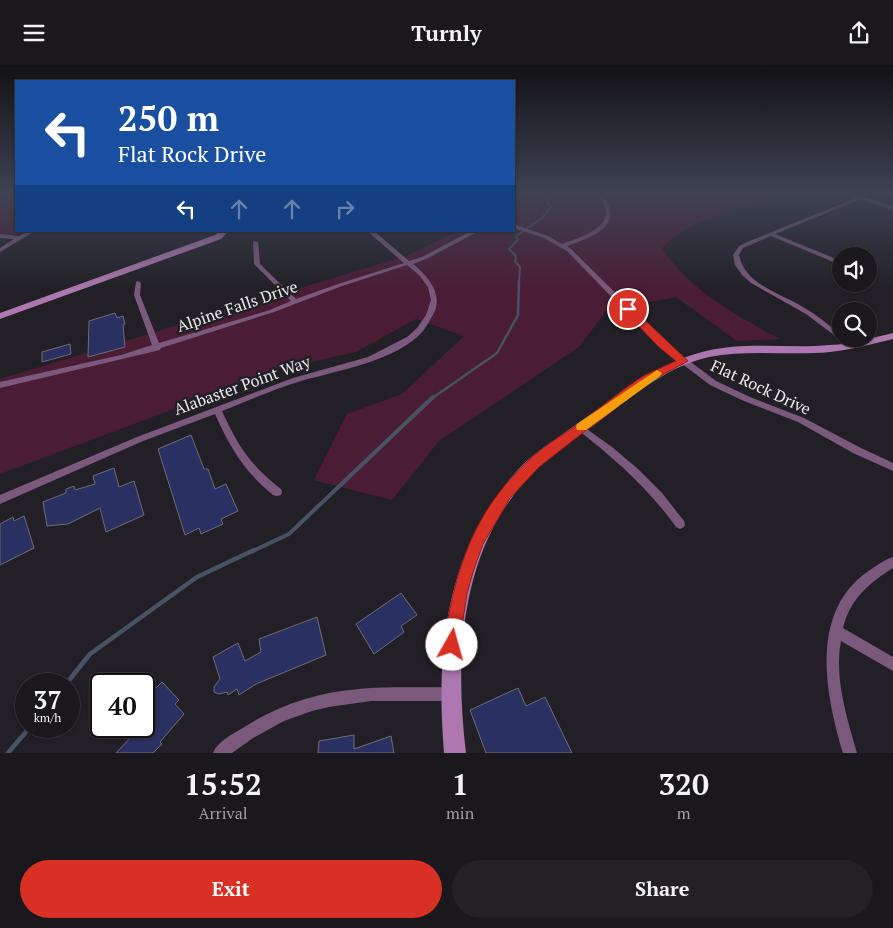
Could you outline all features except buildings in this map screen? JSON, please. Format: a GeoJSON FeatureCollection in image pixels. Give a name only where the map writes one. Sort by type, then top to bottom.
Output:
{"type":"FeatureCollection","features":[{"type":"Feature","properties":{"kind":"street","name":"Flat Rock Drive"},"geometry":{"type":"LineString","coordinates":[[515,226],[562,246],[578,258],[652,335],[706,378],[729,391],[801,420],[856,450],[893,467]]}},
{"type":"Feature","properties":{"kind":"street"},"geometry":{"type":"LineString","coordinates":[[562,246],[590,236],[603,226]]}},
{"type":"Feature","properties":{"kind":"street"},"geometry":{"type":"LineString","coordinates":[[789,226],[739,249],[736,258],[740,269],[758,285],[809,313],[832,332]]}},
{"type":"Feature","properties":{"kind":"street"},"geometry":{"type":"LineString","coordinates":[[0,250],[30,232]]}},
{"type":"Feature","properties":{"kind":"street"},"geometry":{"type":"LineString","coordinates":[[0,315],[218,237],[224,232]]}},
{"type":"Feature","properties":{"kind":"street"},"geometry":{"type":"LineString","coordinates":[[371,232],[409,263]]}},
{"type":"Feature","properties":{"kind":"street","name":"Alpine Falls Drive"},"geometry":{"type":"LineString","coordinates":[[0,385],[157,348],[437,253],[474,232]]}},
{"type":"Feature","properties":{"kind":"street"},"geometry":{"type":"LineString","coordinates":[[770,234],[832,259]]}},
{"type":"Feature","properties":{"kind":"street"},"geometry":{"type":"LineString","coordinates":[[0,236],[21,238]]}},
{"type":"Feature","properties":{"kind":"street"},"geometry":{"type":"LineString","coordinates":[[255,242],[257,264],[295,302]]}},
{"type":"Feature","properties":{"kind":"street","name":"Alabaster Point Way"},"geometry":{"type":"LineString","coordinates":[[0,500],[140,439],[296,380],[370,359],[410,339],[428,319],[434,300],[431,287],[426,279],[409,263]]}},
{"type":"Feature","properties":{"kind":"street"},"geometry":{"type":"LineString","coordinates":[[138,283],[137,295],[157,348]]}},
{"type":"Feature","properties":{"kind":"street"},"geometry":{"type":"LineString","coordinates":[[877,340],[893,336]]}},
{"type":"Feature","properties":{"kind":"street"},"geometry":{"type":"LineString","coordinates":[[454,753],[450,694],[453,631],[456,613],[466,572],[477,542],[490,516],[522,474],[649,378],[683,361],[708,354],[743,349],[851,347]]}},
{"type":"Feature","properties":{"kind":"street"},"geometry":{"type":"LineString","coordinates":[[218,409],[234,447],[244,462],[257,477],[277,492]]}},
{"type":"Feature","properties":{"kind":"street"},"geometry":{"type":"LineString","coordinates":[[581,428],[629,464],[654,490],[680,524]]}},
{"type":"Feature","properties":{"kind":"street"},"geometry":{"type":"LineString","coordinates":[[850,753],[835,695],[833,670],[836,631],[849,599],[859,586],[893,562]]}},
{"type":"Feature","properties":{"kind":"street"},"geometry":{"type":"LineString","coordinates":[[836,631],[893,664]]}},
{"type":"Feature","properties":{"kind":"street"},"geometry":{"type":"LineString","coordinates":[[220,753],[261,725],[290,711],[319,701],[348,696],[450,694]]}},
{"type":"Feature","properties":{"kind":"shaded area"},"geometry":{"type":"Polygon","coordinates":[[[0,226],[15,226],[15,232],[25,232],[12,235],[0,234],[0,226]]]}},
{"type":"Feature","properties":{"kind":"shaded area"},"geometry":{"type":"Polygon","coordinates":[[[515,226],[692,226],[672,238],[662,248],[673,263],[686,277],[715,301],[780,339],[737,341],[676,297],[607,310],[580,346],[439,441],[392,500],[314,480],[347,414],[402,394],[464,336],[416,319],[356,352],[281,369],[0,474],[0,379],[406,256],[456,232],[515,232],[515,226]]]}},
{"type":"Feature","properties":{"kind":"waterway"},"geometry":{"type":"LineString","coordinates":[[519,282],[520,267],[515,261],[516,256],[509,249],[518,240],[516,236],[530,226]]}},
{"type":"Feature","properties":{"kind":"waterway"},"geometry":{"type":"LineString","coordinates":[[431,399],[497,353],[518,315],[519,281]]}},
{"type":"Feature","properties":{"kind":"waterway"},"geometry":{"type":"LineString","coordinates":[[251,552],[289,534],[433,397]]}},
{"type":"Feature","properties":{"kind":"waterway"},"geometry":{"type":"LineString","coordinates":[[75,673],[90,654],[197,577],[254,550]]}},
{"type":"Feature","properties":{"kind":"waterway"},"geometry":{"type":"LineString","coordinates":[[8,753],[21,738]]}},
{"type":"Feature","properties":{"kind":"slow traffic"},"geometry":{"type":"LineString","coordinates":[[582,427],[657,373]]}},
{"type":"Feature","properties":{"kind":"route"},"geometry":{"type":"LineString","coordinates":[[452,645],[460,594],[466,572],[477,542],[490,516],[505,494],[534,463],[649,378],[683,361],[652,335],[628,309]]}}]}
